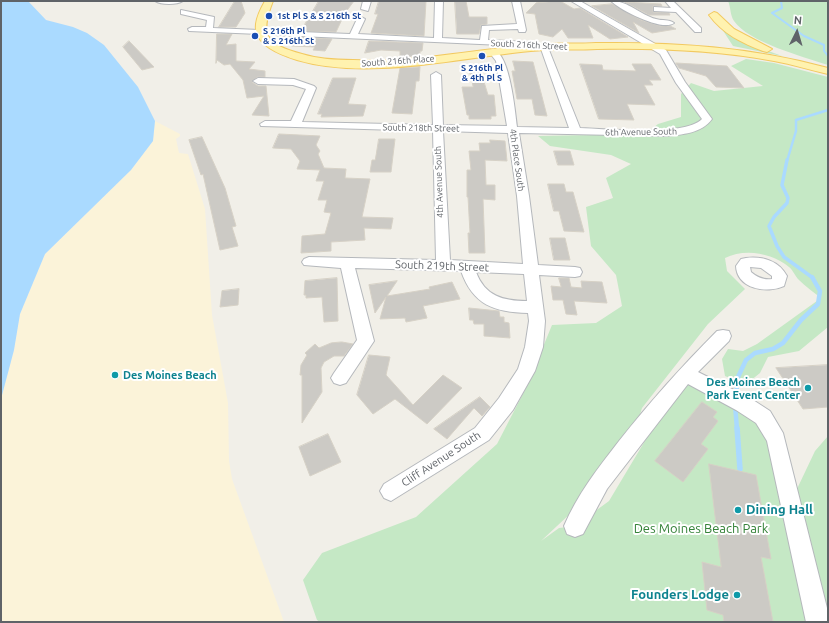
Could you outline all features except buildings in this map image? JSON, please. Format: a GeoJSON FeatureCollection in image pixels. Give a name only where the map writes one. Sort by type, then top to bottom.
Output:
{"type":"FeatureCollection","features":[{"type":"Feature","properties":{"kind":"main road"},"geometry":{"type":"LineString","coordinates":[[260,32],[260,21],[269,1]]}},
{"type":"Feature","properties":{"kind":"main road"},"geometry":{"type":"LineString","coordinates":[[724,43],[713,12],[725,28],[738,36],[809,65],[828,71]]}},
{"type":"Feature","properties":{"kind":"main road","name":"South 216th Place"},"geometry":{"type":"LineString","coordinates":[[260,32],[262,37],[273,46],[290,53],[322,61],[339,63],[379,64],[544,47]]}},
{"type":"Feature","properties":{"kind":"main road","name":"South 216th Street"},"geometry":{"type":"LineString","coordinates":[[544,47],[654,46],[724,43],[809,65]]}},
{"type":"Feature","properties":{"kind":"street"},"geometry":{"type":"LineString","coordinates":[[159,1],[179,1]]}},
{"type":"Feature","properties":{"kind":"street"},"geometry":{"type":"LineString","coordinates":[[365,9],[367,1]]}},
{"type":"Feature","properties":{"kind":"street"},"geometry":{"type":"LineString","coordinates":[[438,40],[439,1]]}},
{"type":"Feature","properties":{"kind":"street"},"geometry":{"type":"LineString","coordinates":[[484,42],[485,28],[522,28],[516,1]]}},
{"type":"Feature","properties":{"kind":"street"},"geometry":{"type":"LineString","coordinates":[[575,1],[654,46]]}},
{"type":"Feature","properties":{"kind":"street"},"geometry":{"type":"LineString","coordinates":[[615,1],[653,21],[670,23]]}},
{"type":"Feature","properties":{"kind":"street"},"geometry":{"type":"LineString","coordinates":[[669,1],[698,30]]}},
{"type":"Feature","properties":{"kind":"street"},"geometry":{"type":"LineString","coordinates":[[656,9],[677,10]]}},
{"type":"Feature","properties":{"kind":"street"},"geometry":{"type":"LineString","coordinates":[[184,12],[211,19],[209,30]]}},
{"type":"Feature","properties":{"kind":"street"},"geometry":{"type":"LineString","coordinates":[[353,36],[362,18]]}},
{"type":"Feature","properties":{"kind":"street"},"geometry":{"type":"LineString","coordinates":[[192,30],[260,32]]}},
{"type":"Feature","properties":{"kind":"street","name":"South 216th Street"},"geometry":{"type":"LineString","coordinates":[[276,33],[484,42],[544,47]]}},
{"type":"Feature","properties":{"kind":"street","name":"6th Avenue South"},"geometry":{"type":"LineString","coordinates":[[576,132],[671,132],[689,129],[705,122],[707,119],[705,114],[681,83],[663,52],[654,46]]}},
{"type":"Feature","properties":{"kind":"street"},"geometry":{"type":"LineString","coordinates":[[544,47],[576,132]]}},
{"type":"Feature","properties":{"kind":"street","name":"4th Place South"},"geometry":{"type":"LineString","coordinates":[[493,52],[500,61],[506,81],[532,270]]}},
{"type":"Feature","properties":{"kind":"street","name":"4th Avenue South"},"geometry":{"type":"LineString","coordinates":[[436,74],[443,265]]}},
{"type":"Feature","properties":{"kind":"street"},"geometry":{"type":"LineString","coordinates":[[258,82],[294,82],[311,88],[295,125]]}},
{"type":"Feature","properties":{"kind":"street","name":"South 218th Street"},"geometry":{"type":"LineString","coordinates":[[265,124],[576,132]]}},
{"type":"Feature","properties":{"kind":"street","name":"South 219th Street"},"geometry":{"type":"LineString","coordinates":[[309,262],[443,265],[575,272]]}},
{"type":"Feature","properties":{"kind":"street"},"geometry":{"type":"LineString","coordinates":[[340,378],[366,341],[347,264]]}},
{"type":"Feature","properties":{"kind":"street"},"geometry":{"type":"LineString","coordinates":[[467,266],[472,283],[482,296],[489,302],[502,306],[536,307]]}},
{"type":"Feature","properties":{"kind":"street","name":"Cliff Avenue South"},"geometry":{"type":"LineString","coordinates":[[391,491],[482,434],[506,404],[526,371],[534,347],[537,321],[532,270]]}},
{"type":"Feature","properties":{"kind":"street"},"geometry":{"type":"LineString","coordinates":[[575,526],[600,482],[685,374],[723,336]]}},
{"type":"Feature","properties":{"kind":"street"},"geometry":{"type":"LineString","coordinates":[[685,374],[763,417],[776,439],[818,622]]}},
{"type":"Feature","properties":{"kind":"green space"},"geometry":{"type":"Polygon","coordinates":[[[728,1],[828,1],[828,65],[777,48],[751,36],[741,29],[734,21],[728,1]]]}},
{"type":"Feature","properties":{"kind":"green space"},"geometry":{"type":"Polygon","coordinates":[[[720,26],[755,46],[782,56],[733,46],[720,26]]]}},
{"type":"Feature","properties":{"kind":"green space","name":"Des Moines Beach Park"},"geometry":{"type":"Polygon","coordinates":[[[746,59],[774,63],[828,77],[828,327],[799,351],[768,357],[760,373],[745,385],[725,376],[722,359],[728,349],[743,351],[757,344],[821,298],[806,287],[789,267],[775,258],[767,255],[741,253],[725,258],[727,271],[745,289],[708,324],[642,408],[632,441],[604,482],[541,541],[559,528],[575,526],[609,501],[685,374],[763,417],[818,622],[320,622],[317,620],[303,580],[322,553],[416,517],[497,444],[527,386],[552,325],[596,323],[622,306],[616,275],[591,246],[586,207],[613,198],[606,178],[631,164],[611,155],[550,146],[538,136],[645,134],[658,124],[681,117],[681,94],[691,83],[714,91],[763,86],[731,66],[746,59]]]}},
{"type":"Feature","properties":{"kind":"green space"},"geometry":{"type":"Polygon","coordinates":[[[828,436],[828,622],[796,491],[815,451],[828,436]]]}},
{"type":"Feature","properties":{"kind":"sand","name":"Des Moines Beach"},"geometry":{"type":"Polygon","coordinates":[[[155,121],[180,134],[180,136],[176,139],[179,153],[188,154],[205,209],[212,315],[228,403],[229,461],[232,479],[284,622],[1,622],[1,399],[14,350],[20,314],[45,254],[131,170],[153,141],[155,121]]]}},
{"type":"Feature","properties":{"kind":"water"},"geometry":{"type":"Polygon","coordinates":[[[1,1],[28,1],[46,20],[73,27],[87,33],[104,45],[138,87],[155,121],[153,141],[131,170],[45,254],[20,314],[14,350],[1,399],[1,1]]]}},
{"type":"Feature","properties":{"kind":"waterway"},"geometry":{"type":"LineString","coordinates":[[781,1],[782,8],[772,13],[804,36],[824,45],[824,51],[828,56]]}},
{"type":"Feature","properties":{"kind":"waterway"},"geometry":{"type":"LineString","coordinates":[[787,161],[796,131],[796,120],[828,110]]}},
{"type":"Feature","properties":{"kind":"waterway"},"geometry":{"type":"LineString","coordinates":[[787,160],[782,185],[788,198],[787,203],[774,217],[769,226],[777,246],[784,257],[812,277]]}},
{"type":"Feature","properties":{"kind":"waterway"},"geometry":{"type":"LineString","coordinates":[[736,395],[738,377],[746,360],[755,353],[773,349],[783,343],[801,320],[818,304],[820,291],[812,277]]}},
{"type":"Feature","properties":{"kind":"waterway"},"geometry":{"type":"LineString","coordinates":[[735,405],[737,429]]}},
{"type":"Feature","properties":{"kind":"waterway"},"geometry":{"type":"LineString","coordinates":[[737,428],[740,469]]}},
{"type":"Feature","properties":{"kind":"place","name":"1st Pl S & S 216th St"},"geometry":{"type":"Point","coordinates":[269,16]}},
{"type":"Feature","properties":{"kind":"place","name":"S 216th Pl & S 216th St"},"geometry":{"type":"Point","coordinates":[255,36]}},
{"type":"Feature","properties":{"kind":"place","name":"S 216th Pl & 4th Pl S"},"geometry":{"type":"Point","coordinates":[482,56]}},
{"type":"Feature","properties":{"kind":"place","name":"Des Moines Beach"},"geometry":{"type":"Point","coordinates":[115,375]}},
{"type":"Feature","properties":{"kind":"place","name":"Des Moines Beach Park Event Center"},"geometry":{"type":"Point","coordinates":[808,388]}},
{"type":"Feature","properties":{"kind":"place","name":"Dining Hall"},"geometry":{"type":"Point","coordinates":[738,510]}},
{"type":"Feature","properties":{"kind":"place","name":"Founders Lodge"},"geometry":{"type":"Point","coordinates":[737,595]}}]}
